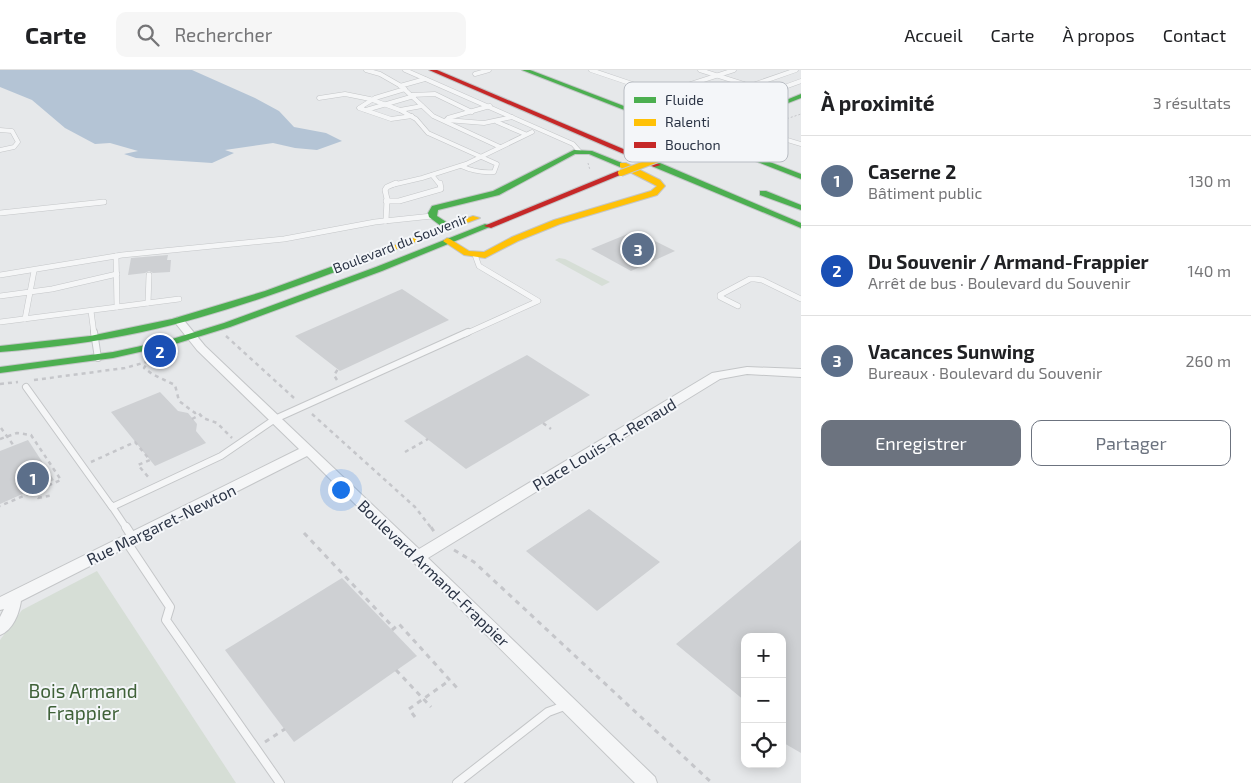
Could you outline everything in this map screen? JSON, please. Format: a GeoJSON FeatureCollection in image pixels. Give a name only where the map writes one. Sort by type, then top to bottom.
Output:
{"type":"FeatureCollection","features":[{"type":"Feature","properties":{"kind":"main road"},"geometry":{"type":"LineString","coordinates":[[446,70],[497,96],[624,150]]}},
{"type":"Feature","properties":{"kind":"main road"},"geometry":{"type":"LineString","coordinates":[[525,70],[624,108]]}},
{"type":"Feature","properties":{"kind":"main road"},"geometry":{"type":"LineString","coordinates":[[550,70],[591,82]]}},
{"type":"Feature","properties":{"kind":"main road"},"geometry":{"type":"LineString","coordinates":[[470,72],[491,76]]}},
{"type":"Feature","properties":{"kind":"main road"},"geometry":{"type":"LineString","coordinates":[[429,74],[497,96]]}},
{"type":"Feature","properties":{"kind":"main road","name":"Boulevard du Souvenir"},"geometry":{"type":"LineString","coordinates":[[788,102],[801,96]]}},
{"type":"Feature","properties":{"kind":"main road","name":"Boulevard du Souvenir"},"geometry":{"type":"LineString","coordinates":[[788,110],[801,106]]}},
{"type":"Feature","properties":{"kind":"main road"},"geometry":{"type":"LineString","coordinates":[[447,241],[464,252],[475,255],[488,254],[514,238],[556,222],[654,193],[661,187],[652,178],[600,156],[580,152],[563,157],[496,192],[438,207],[433,211],[432,216],[448,227]]}},
{"type":"Feature","properties":{"kind":"main road","name":"Boulevard du Souvenir"},"geometry":{"type":"LineString","coordinates":[[0,349],[94,338],[178,320],[288,285],[628,162]]}},
{"type":"Feature","properties":{"kind":"main road","name":"Boulevard du Souvenir"},"geometry":{"type":"LineString","coordinates":[[0,370],[98,358],[190,336],[242,320],[650,162]]}},
{"type":"Feature","properties":{"kind":"main road"},"geometry":{"type":"LineString","coordinates":[[651,162],[801,226]]}},
{"type":"Feature","properties":{"kind":"main road"},"geometry":{"type":"LineString","coordinates":[[762,162],[801,177]]}},
{"type":"Feature","properties":{"kind":"main road"},"geometry":{"type":"LineString","coordinates":[[756,190],[801,208]]}},
{"type":"Feature","properties":{"kind":"street","name":"Boulevard Armand-Frappier"},"geometry":{"type":"LineString","coordinates":[[178,320],[190,336],[648,783]]}},
{"type":"Feature","properties":{"kind":"street","name":"Place Louis-R.-Renaud"},"geometry":{"type":"LineString","coordinates":[[418,557],[716,376],[748,370],[801,373]]}},
{"type":"Feature","properties":{"kind":"street","name":"Rue Margaret-Newton"},"geometry":{"type":"LineString","coordinates":[[7,600],[308,450]]}},
{"type":"Feature","properties":{"kind":"street"},"geometry":{"type":"LineString","coordinates":[[0,628],[10,615],[13,607],[7,600]]}},
{"type":"Feature","properties":{"kind":"lane"},"geometry":{"type":"LineString","coordinates":[[366,70],[380,74],[405,89],[429,114],[500,147]]}},
{"type":"Feature","properties":{"kind":"lane"},"geometry":{"type":"LineString","coordinates":[[405,70],[429,74],[512,117],[572,144],[580,152]]}},
{"type":"Feature","properties":{"kind":"lane"},"geometry":{"type":"LineString","coordinates":[[591,70],[626,82]]}},
{"type":"Feature","properties":{"kind":"lane"},"geometry":{"type":"LineString","coordinates":[[700,70],[737,82]]}},
{"type":"Feature","properties":{"kind":"lane"},"geometry":{"type":"LineString","coordinates":[[710,70],[727,70]]}},
{"type":"Feature","properties":{"kind":"lane"},"geometry":{"type":"LineString","coordinates":[[698,82],[734,70]]}},
{"type":"Feature","properties":{"kind":"lane"},"geometry":{"type":"LineString","coordinates":[[762,82],[796,70],[801,72]]}},
{"type":"Feature","properties":{"kind":"lane"},"geometry":{"type":"LineString","coordinates":[[400,86],[429,74]]}},
{"type":"Feature","properties":{"kind":"lane"},"geometry":{"type":"LineString","coordinates":[[788,85],[801,81]]}},
{"type":"Feature","properties":{"kind":"lane"},"geometry":{"type":"LineString","coordinates":[[405,89],[372,100],[359,108],[395,119],[412,116]]}},
{"type":"Feature","properties":{"kind":"lane"},"geometry":{"type":"LineString","coordinates":[[319,98],[341,94],[386,104],[412,116],[428,133],[495,163],[497,169],[490,172],[479,172],[461,166]]}},
{"type":"Feature","properties":{"kind":"lane"},"geometry":{"type":"LineString","coordinates":[[366,110],[413,96],[434,94],[472,112]]}},
{"type":"Feature","properties":{"kind":"lane"},"geometry":{"type":"LineString","coordinates":[[400,110],[422,106]]}},
{"type":"Feature","properties":{"kind":"lane"},"geometry":{"type":"LineString","coordinates":[[442,120],[490,106]]}},
{"type":"Feature","properties":{"kind":"lane"},"geometry":{"type":"LineString","coordinates":[[442,120],[479,123],[512,117]]}},
{"type":"Feature","properties":{"kind":"lane"},"geometry":{"type":"LineString","coordinates":[[496,121],[525,134]]}},
{"type":"Feature","properties":{"kind":"lane"},"geometry":{"type":"LineString","coordinates":[[0,150],[14,148],[18,142],[12,132],[1,126]]}},
{"type":"Feature","properties":{"kind":"lane"},"geometry":{"type":"LineString","coordinates":[[386,221],[385,190],[390,185],[461,166],[532,132]]}},
{"type":"Feature","properties":{"kind":"lane"},"geometry":{"type":"LineString","coordinates":[[788,141],[801,144]]}},
{"type":"Feature","properties":{"kind":"lane"},"geometry":{"type":"LineString","coordinates":[[386,202],[399,201],[441,189],[440,182],[432,175]]}},
{"type":"Feature","properties":{"kind":"lane"},"geometry":{"type":"LineString","coordinates":[[0,213],[104,202]]}},
{"type":"Feature","properties":{"kind":"lane"},"geometry":{"type":"LineString","coordinates":[[0,275],[34,271],[116,256],[284,238],[386,221],[432,216]]}},
{"type":"Feature","properties":{"kind":"lane"},"geometry":{"type":"LineString","coordinates":[[111,505],[112,507],[221,456],[275,419],[538,302],[479,266],[475,255]]}},
{"type":"Feature","properties":{"kind":"lane"},"geometry":{"type":"LineString","coordinates":[[116,256],[117,307]]}},
{"type":"Feature","properties":{"kind":"lane"},"geometry":{"type":"LineString","coordinates":[[25,319],[34,271]]}},
{"type":"Feature","properties":{"kind":"lane"},"geometry":{"type":"LineString","coordinates":[[0,296],[31,292],[117,274]]}},
{"type":"Feature","properties":{"kind":"lane"},"geometry":{"type":"LineString","coordinates":[[148,274],[148,303]]}},
{"type":"Feature","properties":{"kind":"lane"},"geometry":{"type":"LineString","coordinates":[[738,306],[720,297],[720,295],[750,279],[762,280],[801,299]]}},
{"type":"Feature","properties":{"kind":"lane"},"geometry":{"type":"LineString","coordinates":[[0,322],[180,299]]}},
{"type":"Feature","properties":{"kind":"lane"},"geometry":{"type":"LineString","coordinates":[[91,311],[98,358]]}},
{"type":"Feature","properties":{"kind":"lane"},"geometry":{"type":"LineString","coordinates":[[26,384],[111,505],[170,607],[166,620],[280,783]]}},
{"type":"Feature","properties":{"kind":"lane"},"geometry":{"type":"LineString","coordinates":[[457,783],[548,712],[568,705]]}},
{"type":"Feature","properties":{"kind":"path"},"geometry":{"type":"LineString","coordinates":[[788,118],[801,114]]}},
{"type":"Feature","properties":{"kind":"path"},"geometry":{"type":"LineString","coordinates":[[225,335],[298,401]]}},
{"type":"Feature","properties":{"kind":"path"},"geometry":{"type":"LineString","coordinates":[[33,380],[115,371],[145,365],[184,351]]}},
{"type":"Feature","properties":{"kind":"path"},"geometry":{"type":"LineString","coordinates":[[145,365],[146,370],[155,377],[172,383],[177,389],[180,402],[195,413],[198,412],[217,423],[233,439]]}},
{"type":"Feature","properties":{"kind":"path"},"geometry":{"type":"LineString","coordinates":[[338,370],[334,375],[340,382]]}},
{"type":"Feature","properties":{"kind":"path"},"geometry":{"type":"LineString","coordinates":[[0,384],[26,384]]}},
{"type":"Feature","properties":{"kind":"path","name":"Boulevard Armand-Frappier"},"geometry":{"type":"LineString","coordinates":[[309,411],[416,507],[431,530]]}},
{"type":"Feature","properties":{"kind":"path"},"geometry":{"type":"LineString","coordinates":[[192,418],[201,415]]}},
{"type":"Feature","properties":{"kind":"path"},"geometry":{"type":"LineString","coordinates":[[543,423],[552,429]]}},
{"type":"Feature","properties":{"kind":"path"},"geometry":{"type":"LineString","coordinates":[[2,428],[14,446]]}},
{"type":"Feature","properties":{"kind":"path"},"geometry":{"type":"LineString","coordinates":[[0,439],[22,433],[31,435],[61,480],[43,486],[0,506]]}},
{"type":"Feature","properties":{"kind":"path"},"geometry":{"type":"LineString","coordinates":[[405,452],[428,439]]}},
{"type":"Feature","properties":{"kind":"path"},"geometry":{"type":"LineString","coordinates":[[98,459],[135,442],[150,460],[138,466],[152,482]]}},
{"type":"Feature","properties":{"kind":"path"},"geometry":{"type":"LineString","coordinates":[[34,491],[38,498],[53,495]]}},
{"type":"Feature","properties":{"kind":"path"},"geometry":{"type":"LineString","coordinates":[[304,533],[393,629],[399,624],[457,688]]}},
{"type":"Feature","properties":{"kind":"path","name":"Boulevard Armand-Frappier"},"geometry":{"type":"LineString","coordinates":[[459,554],[474,562],[712,783]]}},
{"type":"Feature","properties":{"kind":"path"},"geometry":{"type":"LineString","coordinates":[[396,670],[430,707]]}},
{"type":"Feature","properties":{"kind":"path"},"geometry":{"type":"LineString","coordinates":[[416,717],[409,710],[450,680]]}},
{"type":"Feature","properties":{"kind":"path"},"geometry":{"type":"LineString","coordinates":[[271,738],[285,729]]}},
{"type":"Feature","properties":{"kind":"green space"},"geometry":{"type":"Polygon","coordinates":[[[559,258],[565,259],[610,282],[602,286],[555,260],[559,258]]]}},
{"type":"Feature","properties":{"kind":"green space","name":"Bois Armand Frappier"},"geometry":{"type":"Polygon","coordinates":[[[97,571],[236,783],[0,783],[0,640],[22,610],[97,571]]]}},
{"type":"Feature","properties":{"kind":"water"},"geometry":{"type":"Polygon","coordinates":[[[0,70],[192,70],[255,98],[279,111],[294,127],[326,133],[342,141],[317,150],[273,143],[225,150],[234,153],[212,163],[136,158],[124,154],[138,151],[110,143],[95,144],[65,128],[32,100],[0,87],[0,70]]]}},
{"type":"Feature","properties":{"kind":"building"},"geometry":{"type":"Polygon","coordinates":[[[635,231],[675,251],[631,271],[591,249],[635,231]]]}},
{"type":"Feature","properties":{"kind":"building"},"geometry":{"type":"Polygon","coordinates":[[[168,255],[167,260],[171,260],[170,272],[153,273],[149,271],[128,275],[131,258],[168,255]]]}},
{"type":"Feature","properties":{"kind":"building"},"geometry":{"type":"Polygon","coordinates":[[[402,289],[449,320],[340,371],[295,336],[402,289]]]}},
{"type":"Feature","properties":{"kind":"building"},"geometry":{"type":"Polygon","coordinates":[[[527,355],[590,395],[466,469],[404,421],[527,355]]]}},
{"type":"Feature","properties":{"kind":"building"},"geometry":{"type":"Polygon","coordinates":[[[160,392],[178,411],[188,413],[197,424],[196,431],[206,443],[155,466],[111,412],[160,392]]]}},
{"type":"Feature","properties":{"kind":"building"},"geometry":{"type":"Polygon","coordinates":[[[28,440],[54,480],[0,504],[0,451],[28,440]]]}},
{"type":"Feature","properties":{"kind":"building"},"geometry":{"type":"Polygon","coordinates":[[[589,509],[660,562],[597,611],[526,551],[589,509]]]}},
{"type":"Feature","properties":{"kind":"building"},"geometry":{"type":"Polygon","coordinates":[[[801,540],[801,753],[786,744],[786,633],[741,633],[741,698],[676,644],[801,540]]]}},
{"type":"Feature","properties":{"kind":"building"},"geometry":{"type":"Polygon","coordinates":[[[342,578],[417,656],[294,742],[225,650],[342,578]]]}},
{"type":"Feature","properties":{"kind":"traffic: fast"},"geometry":{"type":"LineString","coordinates":[[525,70],[624,108]]}},
{"type":"Feature","properties":{"kind":"traffic: fast"},"geometry":{"type":"LineString","coordinates":[[788,101],[801,96]]}},
{"type":"Feature","properties":{"kind":"traffic: fast"},"geometry":{"type":"LineString","coordinates":[[448,227],[433,217],[432,213],[435,208],[496,193],[574,152],[590,152],[623,165]]}},
{"type":"Feature","properties":{"kind":"traffic: fast"},"geometry":{"type":"LineString","coordinates":[[762,162],[801,177]]}},
{"type":"Feature","properties":{"kind":"traffic: fast"},"geometry":{"type":"LineString","coordinates":[[657,165],[801,226]]}},
{"type":"Feature","properties":{"kind":"traffic: fast"},"geometry":{"type":"LineString","coordinates":[[763,193],[801,208]]}},
{"type":"Feature","properties":{"kind":"traffic: fast"},"geometry":{"type":"LineString","coordinates":[[0,370],[113,355],[171,342],[227,325],[379,269],[488,226]]}},
{"type":"Feature","properties":{"kind":"traffic: fast"},"geometry":{"type":"LineString","coordinates":[[0,349],[90,339],[143,329],[206,313],[268,293],[391,248]]}},
{"type":"Feature","properties":{"kind":"traffic: slow"},"geometry":{"type":"LineString","coordinates":[[621,173],[650,162]]}},
{"type":"Feature","properties":{"kind":"traffic: slow"},"geometry":{"type":"LineString","coordinates":[[447,241],[467,253],[485,255],[515,239],[557,222],[654,193],[661,186],[657,182],[623,165]]}},
{"type":"Feature","properties":{"kind":"traffic: slow"},"geometry":{"type":"LineString","coordinates":[[391,248],[476,218]]}},
{"type":"Feature","properties":{"kind":"traffic: jam"},"geometry":{"type":"LineString","coordinates":[[432,70],[624,151]]}},
{"type":"Feature","properties":{"kind":"traffic: jam"},"geometry":{"type":"LineString","coordinates":[[650,162],[657,165]]}},
{"type":"Feature","properties":{"kind":"traffic: jam"},"geometry":{"type":"LineString","coordinates":[[488,226],[621,173]]}},
{"type":"Feature","properties":{"kind":"place","name":"Vacances Sunwing"},"geometry":{"type":"Point","coordinates":[638,249]}},
{"type":"Feature","properties":{"kind":"place","name":"Du Souvenir / Armand-Frappier"},"geometry":{"type":"Point","coordinates":[160,351]}},
{"type":"Feature","properties":{"kind":"place","name":"Caserne 2"},"geometry":{"type":"Point","coordinates":[33,478]}}]}
